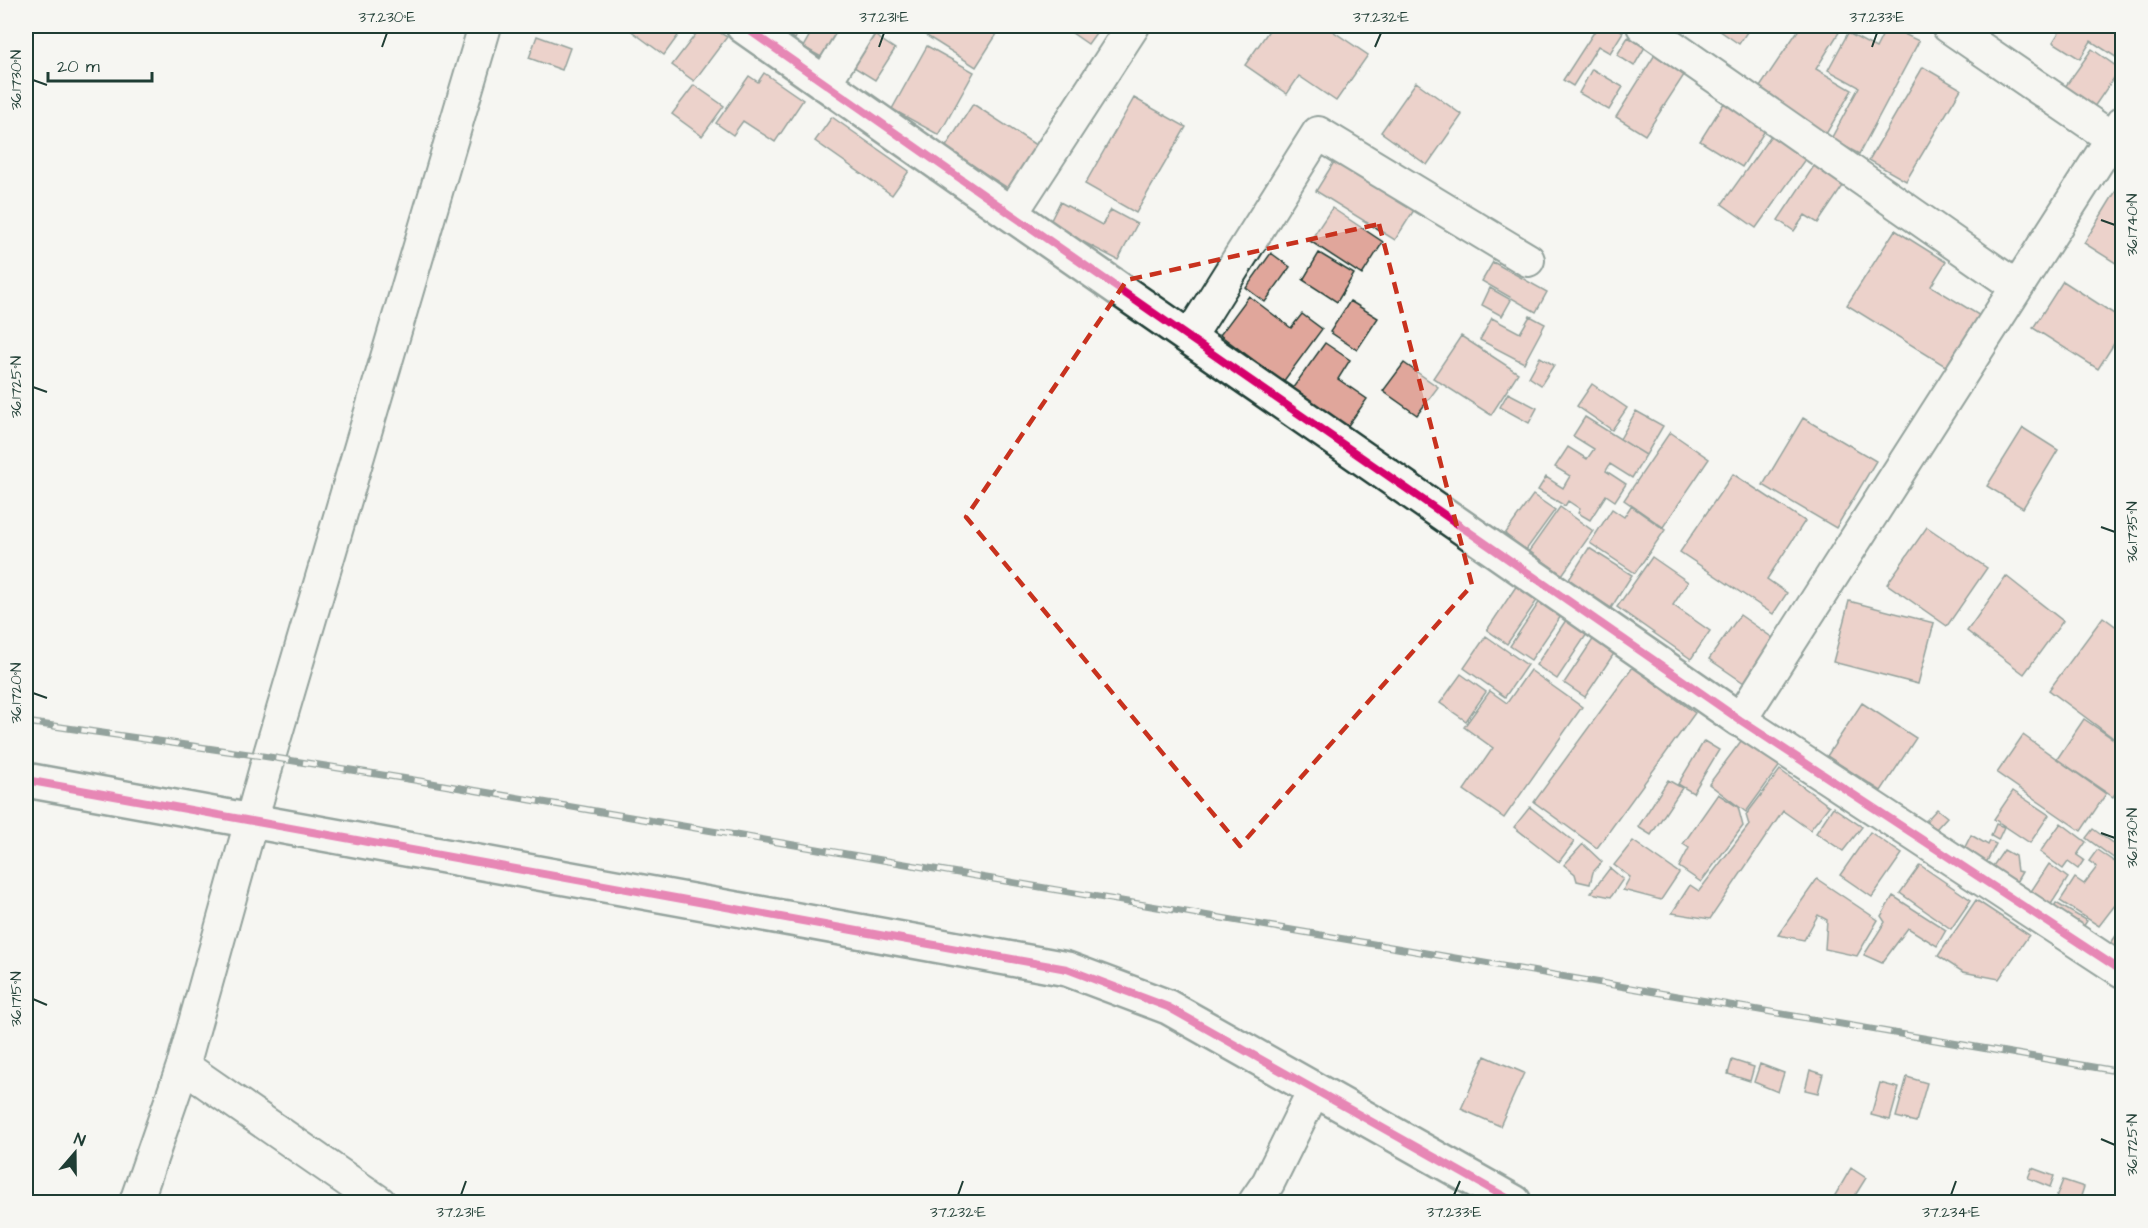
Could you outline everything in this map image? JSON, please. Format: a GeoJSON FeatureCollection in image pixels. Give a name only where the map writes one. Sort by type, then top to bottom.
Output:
{"type":"FeatureCollection","features":[{"type":"Feature","properties":{"kind":"street"},"geometry":{"type":"LineString","coordinates":[[136,1203],[183,1066],[251,820],[485,26]]}},
{"type":"Feature","properties":{"kind":"street"},"geometry":{"type":"LineString","coordinates":[[742,26],[1740,720],[2122,971]]}},
{"type":"Feature","properties":{"kind":"street"},"geometry":{"type":"LineString","coordinates":[[824,84],[860,26]]}},
{"type":"Feature","properties":{"kind":"street"},"geometry":{"type":"LineString","coordinates":[[1011,214],[1133,26]]}},
{"type":"Feature","properties":{"kind":"street"},"geometry":{"type":"LineString","coordinates":[[1643,26],[2017,286]]}},
{"type":"Feature","properties":{"kind":"street"},"geometry":{"type":"LineString","coordinates":[[1740,720],[2017,286],[2119,135],[1948,26]]}},
{"type":"Feature","properties":{"kind":"street"},"geometry":{"type":"LineString","coordinates":[[1190,338],[1318,133],[1528,260]]}},
{"type":"Feature","properties":{"kind":"street"},"geometry":{"type":"LineString","coordinates":[[26,780],[1067,969],[1168,1007],[1514,1203]]}},
{"type":"Feature","properties":{"kind":"street"},"geometry":{"type":"LineString","coordinates":[[183,1066],[379,1203]]}},
{"type":"Feature","properties":{"kind":"street"},"geometry":{"type":"LineString","coordinates":[[1255,1203],[1268,1183],[1314,1090]]}},
{"type":"Feature","properties":{"kind":"highlighted area"},"geometry":{"type":"Polygon","coordinates":[[[1379,224],[1472,585],[1240,846],[966,517],[1127,280],[1379,224]]]}},
{"type":"Feature","properties":{"kind":"building"},"geometry":{"type":"Polygon","coordinates":[[[448,26],[477,26],[474,34],[448,26]]]}},
{"type":"Feature","properties":{"kind":"building"},"geometry":{"type":"Polygon","coordinates":[[[627,26],[685,26],[664,55],[627,26]]]}},
{"type":"Feature","properties":{"kind":"building"},"geometry":{"type":"Polygon","coordinates":[[[702,26],[710,26],[727,37],[694,81],[672,65],[702,26]]]}},
{"type":"Feature","properties":{"kind":"building"},"geometry":{"type":"Polygon","coordinates":[[[785,26],[801,26],[795,39],[782,32],[785,26]]]}},
{"type":"Feature","properties":{"kind":"building"},"geometry":{"type":"Polygon","coordinates":[[[815,26],[821,26],[838,34],[825,59],[803,47],[815,26]]]}},
{"type":"Feature","properties":{"kind":"building"},"geometry":{"type":"Polygon","coordinates":[[[911,26],[1002,26],[976,67],[911,26]]]}},
{"type":"Feature","properties":{"kind":"building"},"geometry":{"type":"Polygon","coordinates":[[[1062,26],[1101,26],[1088,44],[1062,26]]]}},
{"type":"Feature","properties":{"kind":"building"},"geometry":{"type":"Polygon","coordinates":[[[1272,26],[1325,26],[1368,55],[1336,101],[1299,76],[1287,94],[1245,65],[1272,26]]]}},
{"type":"Feature","properties":{"kind":"building"},"geometry":{"type":"Polygon","coordinates":[[[1598,26],[1614,26],[1623,32],[1610,53],[1598,46],[1573,86],[1563,80],[1598,26]]]}},
{"type":"Feature","properties":{"kind":"building"},"geometry":{"type":"Polygon","coordinates":[[[1713,26],[1751,26],[1739,44],[1713,26]]]}},
{"type":"Feature","properties":{"kind":"building"},"geometry":{"type":"Polygon","coordinates":[[[1801,26],[1843,26],[1816,69],[1852,90],[1826,134],[1758,90],[1801,26]]]}},
{"type":"Feature","properties":{"kind":"building"},"geometry":{"type":"Polygon","coordinates":[[[1887,26],[1919,41],[1859,154],[1831,139],[1859,87],[1828,70],[1848,33],[1876,48],[1887,26]]]}},
{"type":"Feature","properties":{"kind":"building"},"geometry":{"type":"Polygon","coordinates":[[[2063,26],[2122,26],[2122,61],[2091,41],[2080,59],[2053,42],[2063,26]]]}},
{"type":"Feature","properties":{"kind":"building"},"geometry":{"type":"Polygon","coordinates":[[[874,35],[895,49],[875,80],[854,67],[874,35]]]}},
{"type":"Feature","properties":{"kind":"building"},"geometry":{"type":"Polygon","coordinates":[[[537,36],[570,48],[562,70],[529,58],[537,36]]]}},
{"type":"Feature","properties":{"kind":"building"},"geometry":{"type":"Polygon","coordinates":[[[1628,37],[1645,47],[1634,66],[1617,55],[1628,37]]]}},
{"type":"Feature","properties":{"kind":"building"},"geometry":{"type":"Polygon","coordinates":[[[927,46],[974,72],[939,135],[892,109],[927,46]]]}},
{"type":"Feature","properties":{"kind":"building"},"geometry":{"type":"Polygon","coordinates":[[[2092,49],[2120,69],[2094,107],[2065,87],[2092,49]]]}},
{"type":"Feature","properties":{"kind":"building"},"geometry":{"type":"Polygon","coordinates":[[[1656,53],[1686,72],[1645,135],[1616,117],[1656,53]]]}},
{"type":"Feature","properties":{"kind":"building"},"geometry":{"type":"Polygon","coordinates":[[[1923,67],[1961,89],[1906,181],[1869,160],[1923,67]]]}},
{"type":"Feature","properties":{"kind":"building"},"geometry":{"type":"Polygon","coordinates":[[[1592,69],[1623,87],[1609,110],[1579,93],[1592,69]]]}},
{"type":"Feature","properties":{"kind":"building"},"geometry":{"type":"Polygon","coordinates":[[[764,73],[803,100],[775,142],[743,121],[733,135],[716,123],[749,76],[758,82],[764,73]]]}},
{"type":"Feature","properties":{"kind":"building"},"geometry":{"type":"Polygon","coordinates":[[[1416,82],[1462,115],[1427,165],[1381,132],[1416,82]]]}},
{"type":"Feature","properties":{"kind":"building"},"geometry":{"type":"Polygon","coordinates":[[[694,85],[724,106],[702,136],[672,114],[694,85]]]}},
{"type":"Feature","properties":{"kind":"building"},"geometry":{"type":"Polygon","coordinates":[[[1134,98],[1186,127],[1136,213],[1085,184],[1134,98]]]}},
{"type":"Feature","properties":{"kind":"building"},"geometry":{"type":"Polygon","coordinates":[[[1724,103],[1766,129],[1742,167],[1700,141],[1724,103]]]}},
{"type":"Feature","properties":{"kind":"building"},"geometry":{"type":"Polygon","coordinates":[[[973,104],[1045,151],[1017,194],[945,148],[973,104]]]}},
{"type":"Feature","properties":{"kind":"building"},"geometry":{"type":"Polygon","coordinates":[[[832,117],[909,171],[892,195],[815,141],[832,117]]]}},
{"type":"Feature","properties":{"kind":"building"},"geometry":{"type":"Polygon","coordinates":[[[1772,134],[1806,158],[1756,228],[1722,204],[1772,134]]]}},
{"type":"Feature","properties":{"kind":"building"},"geometry":{"type":"Polygon","coordinates":[[[1337,157],[1416,207],[1395,240],[1316,191],[1337,157]]]}},
{"type":"Feature","properties":{"kind":"building"},"geometry":{"type":"Polygon","coordinates":[[[1814,166],[1843,186],[1818,223],[1805,215],[1794,231],[1778,220],[1814,166]]]}},
{"type":"Feature","properties":{"kind":"building"},"geometry":{"type":"Polygon","coordinates":[[[2122,181],[2122,267],[2084,243],[2122,181]]]}},
{"type":"Feature","properties":{"kind":"building"},"geometry":{"type":"Polygon","coordinates":[[[1060,202],[1102,225],[1111,210],[1137,224],[1118,260],[1049,224],[1060,202]]]}},
{"type":"Feature","properties":{"kind":"building"},"geometry":{"type":"Polygon","coordinates":[[[1332,208],[1383,242],[1362,275],[1310,241],[1332,208]]]}},
{"type":"Feature","properties":{"kind":"building"},"geometry":{"type":"Polygon","coordinates":[[[1895,230],[1946,262],[1931,286],[1982,317],[1950,369],[1847,305],[1895,230]]]}},
{"type":"Feature","properties":{"kind":"building"},"geometry":{"type":"Polygon","coordinates":[[[1271,253],[1290,267],[1265,302],[1246,288],[1271,253]]]}},
{"type":"Feature","properties":{"kind":"building"},"geometry":{"type":"Polygon","coordinates":[[[1319,253],[1354,274],[1337,302],[1303,280],[1319,253]]]}},
{"type":"Feature","properties":{"kind":"building"},"geometry":{"type":"Polygon","coordinates":[[[1493,262],[1547,292],[1536,312],[1482,281],[1493,262]]]}},
{"type":"Feature","properties":{"kind":"building"},"geometry":{"type":"Polygon","coordinates":[[[2063,281],[2122,319],[2122,331],[2098,369],[2033,328],[2063,281]]]}},
{"type":"Feature","properties":{"kind":"building"},"geometry":{"type":"Polygon","coordinates":[[[1490,288],[1511,300],[1502,316],[1482,305],[1490,288]]]}},
{"type":"Feature","properties":{"kind":"building"},"geometry":{"type":"Polygon","coordinates":[[[1249,296],[1291,328],[1302,314],[1322,329],[1283,382],[1220,335],[1249,296]]]}},
{"type":"Feature","properties":{"kind":"building"},"geometry":{"type":"Polygon","coordinates":[[[1350,301],[1378,318],[1357,350],[1330,332],[1350,301]]]}},
{"type":"Feature","properties":{"kind":"building"},"geometry":{"type":"Polygon","coordinates":[[[1530,316],[1545,324],[1524,363],[1480,340],[1492,318],[1520,333],[1530,316]]]}},
{"type":"Feature","properties":{"kind":"building"},"geometry":{"type":"Polygon","coordinates":[[[1461,336],[1518,373],[1491,415],[1433,378],[1461,336]]]}},
{"type":"Feature","properties":{"kind":"building"},"geometry":{"type":"Polygon","coordinates":[[[1325,343],[1350,360],[1338,379],[1367,399],[1347,427],[1292,389],[1325,343]]]}},
{"type":"Feature","properties":{"kind":"building"},"geometry":{"type":"Polygon","coordinates":[[[1540,357],[1554,365],[1541,385],[1529,377],[1540,357]]]}},
{"type":"Feature","properties":{"kind":"building"},"geometry":{"type":"Polygon","coordinates":[[[1404,363],[1438,387],[1417,415],[1383,391],[1404,363]]]}},
{"type":"Feature","properties":{"kind":"building"},"geometry":{"type":"Polygon","coordinates":[[[1592,384],[1627,408],[1612,430],[1577,406],[1592,384]]]}},
{"type":"Feature","properties":{"kind":"building"},"geometry":{"type":"Polygon","coordinates":[[[1508,393],[1537,408],[1529,423],[1500,407],[1508,393]]]}},
{"type":"Feature","properties":{"kind":"building"},"geometry":{"type":"Polygon","coordinates":[[[1636,411],[1663,426],[1646,455],[1620,439],[1636,411]]]}},
{"type":"Feature","properties":{"kind":"building"},"geometry":{"type":"Polygon","coordinates":[[[1585,417],[1646,455],[1632,478],[1610,464],[1606,471],[1626,484],[1615,501],[1606,495],[1590,520],[1578,513],[1580,509],[1568,501],[1565,506],[1538,490],[1546,477],[1563,488],[1570,476],[1555,467],[1568,447],[1587,459],[1594,449],[1573,436],[1585,417]]]}},
{"type":"Feature","properties":{"kind":"building"},"geometry":{"type":"Polygon","coordinates":[[[1803,418],[1876,461],[1836,528],[1763,485],[1803,418]]]}},
{"type":"Feature","properties":{"kind":"building"},"geometry":{"type":"Polygon","coordinates":[[[2023,428],[2058,450],[2023,508],[1987,486],[2023,428]]]}},
{"type":"Feature","properties":{"kind":"building"},"geometry":{"type":"Polygon","coordinates":[[[1670,432],[1709,459],[1663,527],[1624,500],[1670,432]]]}},
{"type":"Feature","properties":{"kind":"building"},"geometry":{"type":"Polygon","coordinates":[[[1733,474],[1805,521],[1767,579],[1787,593],[1773,614],[1680,552],[1733,474]]]}},
{"type":"Feature","properties":{"kind":"building"},"geometry":{"type":"Polygon","coordinates":[[[1533,495],[1555,510],[1526,550],[1505,534],[1533,495]]]}},
{"type":"Feature","properties":{"kind":"building"},"geometry":{"type":"Polygon","coordinates":[[[1631,506],[1665,530],[1635,573],[1590,543],[1612,509],[1624,517],[1631,506]]]}},
{"type":"Feature","properties":{"kind":"building"},"geometry":{"type":"Polygon","coordinates":[[[1560,507],[1593,531],[1562,575],[1529,551],[1560,507]]]}},
{"type":"Feature","properties":{"kind":"building"},"geometry":{"type":"Polygon","coordinates":[[[1927,527],[1987,568],[1947,626],[1887,584],[1927,527]]]}},
{"type":"Feature","properties":{"kind":"building"},"geometry":{"type":"Polygon","coordinates":[[[1589,548],[1632,575],[1611,608],[1568,581],[1589,548]]]}},
{"type":"Feature","properties":{"kind":"building"},"geometry":{"type":"Polygon","coordinates":[[[1652,557],[1688,582],[1673,605],[1710,631],[1691,659],[1617,607],[1652,557]]]}},
{"type":"Feature","properties":{"kind":"building"},"geometry":{"type":"Polygon","coordinates":[[[2006,576],[2063,621],[2024,674],[1967,631],[2006,576]]]}},
{"type":"Feature","properties":{"kind":"building"},"geometry":{"type":"Polygon","coordinates":[[[1517,585],[1538,599],[1507,644],[1487,630],[1517,585]]]}},
{"type":"Feature","properties":{"kind":"building"},"geometry":{"type":"Polygon","coordinates":[[[1540,601],[1561,616],[1531,660],[1510,646],[1540,601]]]}},
{"type":"Feature","properties":{"kind":"building"},"geometry":{"type":"Polygon","coordinates":[[[1849,601],[1934,623],[1918,684],[1833,662],[1849,601]]]}},
{"type":"Feature","properties":{"kind":"building"},"geometry":{"type":"Polygon","coordinates":[[[1740,615],[1777,641],[1747,685],[1709,659],[1740,615]]]}},
{"type":"Feature","properties":{"kind":"building"},"geometry":{"type":"Polygon","coordinates":[[[2103,617],[2122,631],[2122,740],[2120,743],[2049,690],[2103,617]]]}},
{"type":"Feature","properties":{"kind":"building"},"geometry":{"type":"Polygon","coordinates":[[[1566,620],[1587,634],[1557,679],[1536,665],[1566,620]]]}},
{"type":"Feature","properties":{"kind":"building"},"geometry":{"type":"Polygon","coordinates":[[[1486,636],[1527,665],[1505,697],[1464,668],[1486,636]]]}},
{"type":"Feature","properties":{"kind":"building"},"geometry":{"type":"Polygon","coordinates":[[[1594,638],[1615,652],[1585,697],[1564,683],[1594,638]]]}},
{"type":"Feature","properties":{"kind":"building"},"geometry":{"type":"Polygon","coordinates":[[[1633,667],[1695,713],[1597,848],[1534,802],[1633,667]]]}},
{"type":"Feature","properties":{"kind":"building"},"geometry":{"type":"Polygon","coordinates":[[[1530,670],[1582,707],[1504,818],[1464,790],[1493,748],[1464,727],[1490,691],[1507,703],[1530,670]]]}},
{"type":"Feature","properties":{"kind":"building"},"geometry":{"type":"Polygon","coordinates":[[[1461,674],[1486,692],[1466,721],[1440,703],[1461,674]]]}},
{"type":"Feature","properties":{"kind":"building"},"geometry":{"type":"Polygon","coordinates":[[[1862,703],[1916,738],[1881,791],[1827,756],[1862,703]]]}},
{"type":"Feature","properties":{"kind":"building"},"geometry":{"type":"Polygon","coordinates":[[[2084,719],[2122,745],[2122,782],[2113,797],[2057,759],[2084,719]]]}},
{"type":"Feature","properties":{"kind":"building"},"geometry":{"type":"Polygon","coordinates":[[[2023,735],[2106,794],[2081,831],[1997,773],[2023,735]]]}},
{"type":"Feature","properties":{"kind":"building"},"geometry":{"type":"Polygon","coordinates":[[[1744,737],[1781,764],[1746,812],[1709,784],[1744,737]]]}},
{"type":"Feature","properties":{"kind":"building"},"geometry":{"type":"Polygon","coordinates":[[[1704,741],[1719,750],[1693,793],[1678,784],[1704,741]]]}},
{"type":"Feature","properties":{"kind":"building"},"geometry":{"type":"Polygon","coordinates":[[[1780,770],[1829,806],[1810,830],[1783,811],[1710,919],[1672,913],[1690,885],[1699,891],[1749,825],[1746,815],[1780,770]]]}},
{"type":"Feature","properties":{"kind":"building"},"geometry":{"type":"Polygon","coordinates":[[[1668,780],[1682,788],[1651,835],[1638,827],[1668,780]]]}},
{"type":"Feature","properties":{"kind":"building"},"geometry":{"type":"Polygon","coordinates":[[[2013,791],[2049,815],[2030,843],[1994,819],[2013,791]]]}},
{"type":"Feature","properties":{"kind":"building"},"geometry":{"type":"Polygon","coordinates":[[[1718,794],[1738,807],[1743,826],[1701,882],[1679,867],[1689,848],[1683,844],[1718,794]]]}},
{"type":"Feature","properties":{"kind":"building"},"geometry":{"type":"Polygon","coordinates":[[[1530,807],[1574,842],[1559,862],[1514,827],[1530,807]]]}},
{"type":"Feature","properties":{"kind":"building"},"geometry":{"type":"Polygon","coordinates":[[[1833,807],[1862,827],[1843,851],[1816,833],[1833,807]]]}},
{"type":"Feature","properties":{"kind":"building"},"geometry":{"type":"Polygon","coordinates":[[[1937,809],[1947,817],[1936,829],[1926,821],[1937,809]]]}},
{"type":"Feature","properties":{"kind":"building"},"geometry":{"type":"Polygon","coordinates":[[[2061,823],[2086,842],[2077,855],[2084,860],[2078,869],[2068,862],[2063,869],[2040,852],[2061,823]]]}},
{"type":"Feature","properties":{"kind":"building"},"geometry":{"type":"Polygon","coordinates":[[[1996,824],[2004,827],[1998,840],[1991,836],[1996,824]]]}},
{"type":"Feature","properties":{"kind":"building"},"geometry":{"type":"Polygon","coordinates":[[[2093,829],[2122,850],[2122,864],[2086,838],[2093,829]]]}},
{"type":"Feature","properties":{"kind":"building"},"geometry":{"type":"Polygon","coordinates":[[[1870,832],[1902,854],[1872,897],[1840,875],[1870,832]]]}},
{"type":"Feature","properties":{"kind":"building"},"geometry":{"type":"Polygon","coordinates":[[[1971,835],[1988,845],[1990,841],[1996,844],[1984,867],[1961,855],[1971,835]]]}},
{"type":"Feature","properties":{"kind":"building"},"geometry":{"type":"Polygon","coordinates":[[[1633,841],[1679,873],[1661,900],[1623,890],[1630,877],[1614,865],[1633,841]]]}},
{"type":"Feature","properties":{"kind":"building"},"geometry":{"type":"Polygon","coordinates":[[[1583,844],[1602,862],[1593,872],[1590,884],[1577,881],[1575,874],[1564,865],[1583,844]]]}},
{"type":"Feature","properties":{"kind":"building"},"geometry":{"type":"Polygon","coordinates":[[[2004,850],[2015,856],[2017,871],[2022,872],[2015,884],[1986,876],[2004,850]]]}},
{"type":"Feature","properties":{"kind":"building"},"geometry":{"type":"Polygon","coordinates":[[[2097,850],[2122,867],[2122,896],[2099,926],[2060,901],[2075,878],[2084,884],[2097,867],[2089,861],[2097,850]]]}},
{"type":"Feature","properties":{"kind":"building"},"geometry":{"type":"Polygon","coordinates":[[[2049,864],[2068,878],[2048,909],[2028,896],[2049,864]]]}},
{"type":"Feature","properties":{"kind":"building"},"geometry":{"type":"Polygon","coordinates":[[[1920,865],[1971,900],[1951,929],[1900,893],[1920,865]]]}},
{"type":"Feature","properties":{"kind":"building"},"geometry":{"type":"Polygon","coordinates":[[[1610,868],[1623,879],[1611,897],[1591,893],[1610,868]]]}},
{"type":"Feature","properties":{"kind":"building"},"geometry":{"type":"Polygon","coordinates":[[[1817,879],[1878,920],[1857,956],[1825,949],[1827,920],[1818,915],[1804,940],[1778,935],[1817,879]]]}},
{"type":"Feature","properties":{"kind":"building"},"geometry":{"type":"Polygon","coordinates":[[[1893,896],[1946,930],[1937,946],[1908,928],[1882,963],[1864,955],[1885,922],[1881,916],[1893,896]]]}},
{"type":"Feature","properties":{"kind":"building"},"geometry":{"type":"Polygon","coordinates":[[[1976,900],[2029,935],[1999,979],[1963,972],[1938,956],[1976,900]]]}},
{"type":"Feature","properties":{"kind":"building"},"geometry":{"type":"Polygon","coordinates":[[[2056,903],[2087,921],[2077,936],[2047,917],[2056,903]]]}},
{"type":"Feature","properties":{"kind":"building"},"geometry":{"type":"Polygon","coordinates":[[[2122,927],[2122,961],[2106,950],[2122,927]]]}},
{"type":"Feature","properties":{"kind":"building"},"geometry":{"type":"Polygon","coordinates":[[[1485,1056],[1524,1073],[1500,1126],[1461,1109],[1485,1056]]]}},
{"type":"Feature","properties":{"kind":"building"},"geometry":{"type":"Polygon","coordinates":[[[1732,1060],[1754,1067],[1750,1081],[1728,1074],[1732,1060]]]}},
{"type":"Feature","properties":{"kind":"building"},"geometry":{"type":"Polygon","coordinates":[[[1760,1064],[1784,1073],[1778,1092],[1754,1082],[1760,1064]]]}},
{"type":"Feature","properties":{"kind":"building"},"geometry":{"type":"Polygon","coordinates":[[[1810,1070],[1823,1074],[1818,1093],[1805,1090],[1810,1070]]]}},
{"type":"Feature","properties":{"kind":"building"},"geometry":{"type":"Polygon","coordinates":[[[1907,1077],[1927,1083],[1916,1122],[1896,1117],[1907,1077]]]}},
{"type":"Feature","properties":{"kind":"building"},"geometry":{"type":"Polygon","coordinates":[[[1880,1083],[1899,1088],[1890,1120],[1871,1115],[1880,1083]]]}},
{"type":"Feature","properties":{"kind":"building"},"geometry":{"type":"Polygon","coordinates":[[[1851,1168],[1866,1178],[1851,1202],[1831,1202],[1851,1168]]]}},
{"type":"Feature","properties":{"kind":"building"},"geometry":{"type":"Polygon","coordinates":[[[2032,1168],[2054,1176],[2050,1187],[2028,1178],[2032,1168]]]}},
{"type":"Feature","properties":{"kind":"building"},"geometry":{"type":"Polygon","coordinates":[[[2063,1180],[2084,1187],[2079,1202],[2056,1198],[2063,1180]]]}},
{"type":"Feature","properties":{"kind":"railway"},"geometry":{"type":"LineString","coordinates":[[26,722],[414,780],[2122,1072]]}},
{"type":"Feature","properties":{"kind":"cycle path"},"geometry":{"type":"LineString","coordinates":[[743,26],[1740,720],[2122,971]]}},
{"type":"Feature","properties":{"kind":"cycle path"},"geometry":{"type":"LineString","coordinates":[[26,780],[1067,969],[1168,1007],[1514,1202]]}}]}
